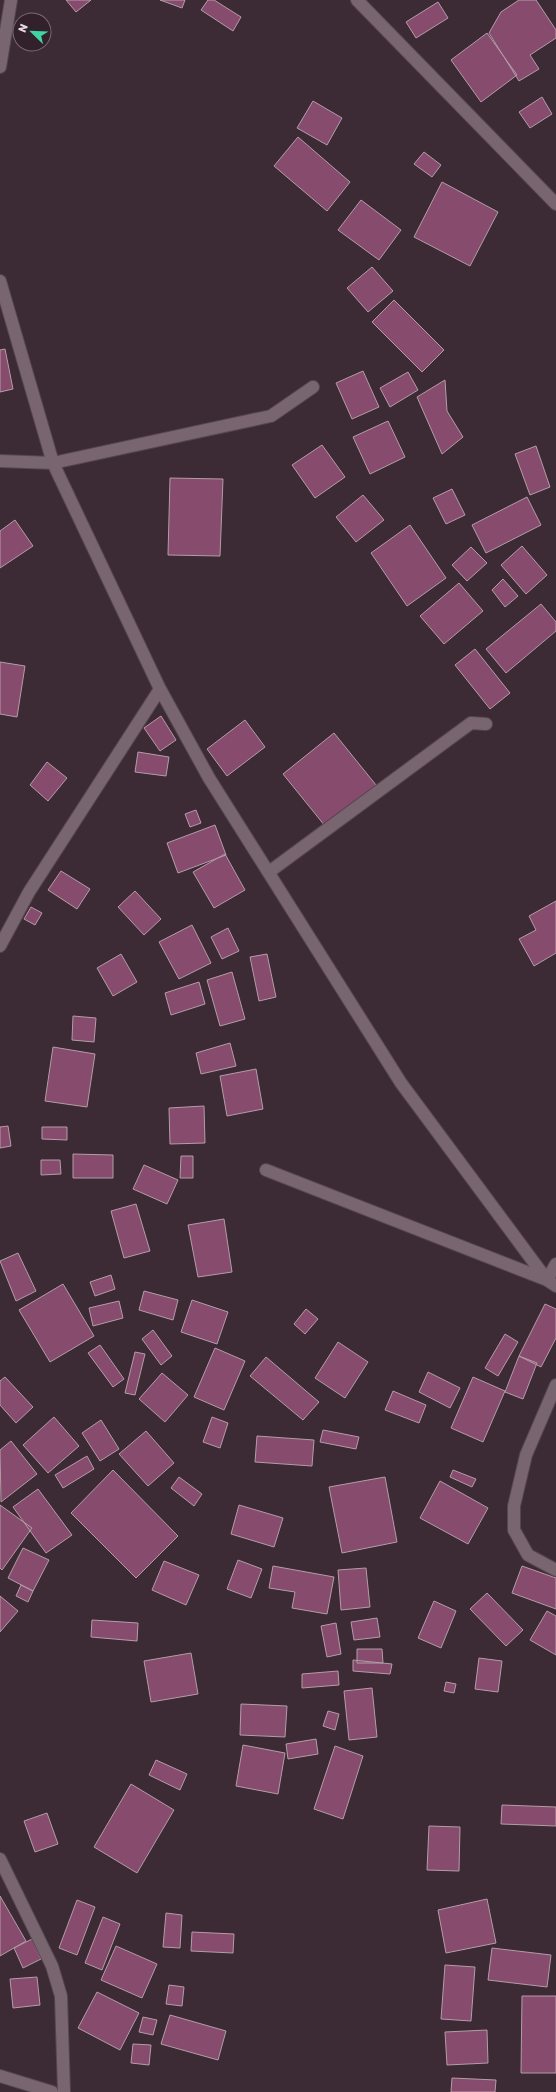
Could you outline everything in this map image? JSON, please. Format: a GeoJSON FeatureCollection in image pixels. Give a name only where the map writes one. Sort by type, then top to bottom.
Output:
{"type":"FeatureCollection","features":[{"type":"Feature","properties":{"kind":"street"},"geometry":{"type":"LineString","coordinates":[[0,67],[11,0]]}},
{"type":"Feature","properties":{"kind":"street"},"geometry":{"type":"LineString","coordinates":[[357,0],[556,204]]}},
{"type":"Feature","properties":{"kind":"street"},"geometry":{"type":"LineString","coordinates":[[0,281],[53,463],[160,689],[210,778],[401,1083],[551,1283]]}},
{"type":"Feature","properties":{"kind":"street"},"geometry":{"type":"LineString","coordinates":[[0,462],[53,463],[271,416],[314,386]]}},
{"type":"Feature","properties":{"kind":"street"},"geometry":{"type":"LineString","coordinates":[[0,946],[30,892],[160,689]]}},
{"type":"Feature","properties":{"kind":"street"},"geometry":{"type":"LineString","coordinates":[[269,872],[471,723],[486,724]]}},
{"type":"Feature","properties":{"kind":"street"},"geometry":{"type":"LineString","coordinates":[[266,1170],[551,1283]]}},
{"type":"Feature","properties":{"kind":"street"},"geometry":{"type":"LineString","coordinates":[[551,1283],[556,1264]]}},
{"type":"Feature","properties":{"kind":"street"},"geometry":{"type":"LineString","coordinates":[[556,1385],[526,1455],[514,1506],[514,1530],[528,1555],[556,1570]]}},
{"type":"Feature","properties":{"kind":"street"},"geometry":{"type":"LineString","coordinates":[[0,1859],[52,1966],[61,1996],[64,2092]]}},
{"type":"Feature","properties":{"kind":"street"},"geometry":{"type":"LineString","coordinates":[[0,2076],[52,2092]]}},
{"type":"Feature","properties":{"kind":"building"},"geometry":{"type":"Polygon","coordinates":[[[66,0],[91,0],[76,12],[66,0]]]}},
{"type":"Feature","properties":{"kind":"building"},"geometry":{"type":"Polygon","coordinates":[[[160,0],[185,0],[182,8],[160,0]]]}},
{"type":"Feature","properties":{"kind":"building"},"geometry":{"type":"Polygon","coordinates":[[[208,0],[214,0],[241,17],[233,31],[201,10],[208,0]]]}},
{"type":"Feature","properties":{"kind":"building"},"geometry":{"type":"Polygon","coordinates":[[[519,0],[536,0],[556,30],[556,38],[530,55],[539,69],[519,81],[489,33],[501,12],[519,0]]]}},
{"type":"Feature","properties":{"kind":"building"},"geometry":{"type":"Polygon","coordinates":[[[438,2],[448,18],[416,38],[406,22],[438,2]]]}},
{"type":"Feature","properties":{"kind":"building"},"geometry":{"type":"Polygon","coordinates":[[[487,33],[517,75],[481,102],[451,60],[487,33]]]}},
{"type":"Feature","properties":{"kind":"building"},"geometry":{"type":"Polygon","coordinates":[[[542,97],[552,114],[530,128],[519,112],[542,97]]]}},
{"type":"Feature","properties":{"kind":"building"},"geometry":{"type":"Polygon","coordinates":[[[313,101],[342,118],[327,145],[297,128],[313,101]]]}},
{"type":"Feature","properties":{"kind":"building"},"geometry":{"type":"Polygon","coordinates":[[[298,137],[350,182],[327,211],[274,166],[298,137]]]}},
{"type":"Feature","properties":{"kind":"building"},"geometry":{"type":"Polygon","coordinates":[[[424,152],[441,165],[432,177],[414,164],[424,152]]]}},
{"type":"Feature","properties":{"kind":"building"},"geometry":{"type":"Polygon","coordinates":[[[442,182],[498,212],[470,266],[414,237],[442,182]]]}},
{"type":"Feature","properties":{"kind":"building"},"geometry":{"type":"Polygon","coordinates":[[[361,200],[401,230],[379,260],[338,230],[361,200]]]}},
{"type":"Feature","properties":{"kind":"building"},"geometry":{"type":"Polygon","coordinates":[[[372,267],[393,291],[368,312],[347,288],[372,267]]]}},
{"type":"Feature","properties":{"kind":"building"},"geometry":{"type":"Polygon","coordinates":[[[394,300],[444,350],[422,372],[372,322],[394,300]]]}},
{"type":"Feature","properties":{"kind":"building"},"geometry":{"type":"Polygon","coordinates":[[[5,349],[13,389],[0,392],[0,350],[5,349]]]}},
{"type":"Feature","properties":{"kind":"building"},"geometry":{"type":"Polygon","coordinates":[[[363,371],[379,407],[352,419],[336,383],[363,371]]]}},
{"type":"Feature","properties":{"kind":"building"},"geometry":{"type":"Polygon","coordinates":[[[408,372],[418,390],[390,407],[380,388],[408,372]]]}},
{"type":"Feature","properties":{"kind":"building"},"geometry":{"type":"Polygon","coordinates":[[[445,380],[447,411],[463,437],[442,454],[417,397],[445,380]]]}},
{"type":"Feature","properties":{"kind":"building"},"geometry":{"type":"Polygon","coordinates":[[[388,421],[405,457],[370,474],[353,437],[388,421]]]}},
{"type":"Feature","properties":{"kind":"building"},"geometry":{"type":"Polygon","coordinates":[[[322,445],[345,477],[315,498],[292,465],[322,445]]]}},
{"type":"Feature","properties":{"kind":"building"},"geometry":{"type":"Polygon","coordinates":[[[536,446],[550,487],[530,495],[515,454],[536,446]]]}},
{"type":"Feature","properties":{"kind":"building"},"geometry":{"type":"Polygon","coordinates":[[[170,478],[223,479],[220,556],[168,555],[170,478]]]}},
{"type":"Feature","properties":{"kind":"building"},"geometry":{"type":"Polygon","coordinates":[[[452,489],[465,515],[446,524],[433,498],[452,489]]]}},
{"type":"Feature","properties":{"kind":"building"},"geometry":{"type":"Polygon","coordinates":[[[363,495],[384,520],[356,542],[336,517],[363,495]]]}},
{"type":"Feature","properties":{"kind":"building"},"geometry":{"type":"Polygon","coordinates":[[[527,497],[541,525],[486,553],[472,525],[527,497]]]}},
{"type":"Feature","properties":{"kind":"building"},"geometry":{"type":"Polygon","coordinates":[[[15,520],[33,546],[0,568],[0,531],[15,520]]]}},
{"type":"Feature","properties":{"kind":"building"},"geometry":{"type":"Polygon","coordinates":[[[410,525],[446,578],[407,606],[371,553],[410,525]]]}},
{"type":"Feature","properties":{"kind":"building"},"geometry":{"type":"Polygon","coordinates":[[[522,546],[547,575],[526,594],[501,565],[522,546]]]}},
{"type":"Feature","properties":{"kind":"building"},"geometry":{"type":"Polygon","coordinates":[[[471,547],[487,563],[467,581],[452,565],[471,547]]]}},
{"type":"Feature","properties":{"kind":"building"},"geometry":{"type":"Polygon","coordinates":[[[503,579],[518,596],[505,607],[492,590],[503,579]]]}},
{"type":"Feature","properties":{"kind":"building"},"geometry":{"type":"Polygon","coordinates":[[[459,583],[483,611],[444,644],[420,616],[459,583]]]}},
{"type":"Feature","properties":{"kind":"building"},"geometry":{"type":"Polygon","coordinates":[[[541,604],[556,622],[556,631],[506,673],[486,649],[541,604]]]}},
{"type":"Feature","properties":{"kind":"building"},"geometry":{"type":"Polygon","coordinates":[[[475,649],[510,693],[490,709],[455,665],[475,649]]]}},
{"type":"Feature","properties":{"kind":"building"},"geometry":{"type":"Polygon","coordinates":[[[0,662],[25,666],[17,717],[0,714],[0,662]]]}},
{"type":"Feature","properties":{"kind":"building"},"geometry":{"type":"Polygon","coordinates":[[[161,716],[176,740],[160,751],[144,728],[161,716]]]}},
{"type":"Feature","properties":{"kind":"building"},"geometry":{"type":"Polygon","coordinates":[[[245,720],[265,747],[227,776],[207,749],[245,720]]]}},
{"type":"Feature","properties":{"kind":"building"},"geometry":{"type":"Polygon","coordinates":[[[334,733],[376,785],[325,826],[283,774],[334,733]]]}},
{"type":"Feature","properties":{"kind":"building"},"geometry":{"type":"Polygon","coordinates":[[[138,752],[169,757],[166,776],[135,772],[138,752]]]}},
{"type":"Feature","properties":{"kind":"building"},"geometry":{"type":"Polygon","coordinates":[[[47,762],[67,778],[48,801],[30,785],[47,762]]]}},
{"type":"Feature","properties":{"kind":"building"},"geometry":{"type":"Polygon","coordinates":[[[196,810],[201,823],[190,827],[185,814],[196,810]]]}},
{"type":"Feature","properties":{"kind":"building"},"geometry":{"type":"Polygon","coordinates":[[[215,825],[226,855],[178,873],[167,843],[215,825]]]}},
{"type":"Feature","properties":{"kind":"building"},"geometry":{"type":"Polygon","coordinates":[[[225,854],[245,890],[214,908],[193,872],[225,854]]]}},
{"type":"Feature","properties":{"kind":"building"},"geometry":{"type":"Polygon","coordinates":[[[61,871],[90,889],[77,909],[48,890],[61,871]]]}},
{"type":"Feature","properties":{"kind":"building"},"geometry":{"type":"Polygon","coordinates":[[[135,891],[161,919],[144,935],[118,907],[135,891]]]}},
{"type":"Feature","properties":{"kind":"building"},"geometry":{"type":"Polygon","coordinates":[[[556,901],[556,953],[534,966],[519,939],[536,930],[529,916],[556,901]]]}},
{"type":"Feature","properties":{"kind":"building"},"geometry":{"type":"Polygon","coordinates":[[[31,907],[42,913],[35,925],[24,919],[31,907]]]}},
{"type":"Feature","properties":{"kind":"building"},"geometry":{"type":"Polygon","coordinates":[[[192,925],[211,963],[179,979],[159,942],[192,925]]]}},
{"type":"Feature","properties":{"kind":"building"},"geometry":{"type":"Polygon","coordinates":[[[228,928],[239,951],[222,959],[211,937],[228,928]]]}},
{"type":"Feature","properties":{"kind":"building"},"geometry":{"type":"Polygon","coordinates":[[[121,954],[137,982],[113,996],[97,968],[121,954]]]}},
{"type":"Feature","properties":{"kind":"building"},"geometry":{"type":"Polygon","coordinates":[[[267,954],[276,997],[259,1001],[250,957],[267,954]]]}},
{"type":"Feature","properties":{"kind":"building"},"geometry":{"type":"Polygon","coordinates":[[[232,972],[245,1019],[220,1026],[207,980],[232,972]]]}},
{"type":"Feature","properties":{"kind":"building"},"geometry":{"type":"Polygon","coordinates":[[[199,982],[205,1004],[171,1015],[165,993],[199,982]]]}},
{"type":"Feature","properties":{"kind":"building"},"geometry":{"type":"Polygon","coordinates":[[[73,1016],[96,1018],[94,1042],[72,1040],[73,1016]]]}},
{"type":"Feature","properties":{"kind":"building"},"geometry":{"type":"Polygon","coordinates":[[[230,1043],[236,1066],[201,1074],[196,1053],[230,1043]]]}},
{"type":"Feature","properties":{"kind":"building"},"geometry":{"type":"Polygon","coordinates":[[[53,1047],[95,1054],[87,1107],[45,1101],[53,1047]]]}},
{"type":"Feature","properties":{"kind":"building"},"geometry":{"type":"Polygon","coordinates":[[[256,1069],[263,1109],[227,1116],[220,1076],[256,1069]]]}},
{"type":"Feature","properties":{"kind":"building"},"geometry":{"type":"Polygon","coordinates":[[[204,1106],[205,1143],[170,1144],[169,1108],[204,1106]]]}},
{"type":"Feature","properties":{"kind":"building"},"geometry":{"type":"Polygon","coordinates":[[[8,1126],[11,1146],[0,1148],[0,1127],[8,1126]]]}},
{"type":"Feature","properties":{"kind":"building"},"geometry":{"type":"Polygon","coordinates":[[[42,1127],[67,1127],[67,1140],[42,1139],[42,1127]]]}},
{"type":"Feature","properties":{"kind":"building"},"geometry":{"type":"Polygon","coordinates":[[[73,1154],[113,1155],[113,1178],[73,1178],[73,1154]]]}},
{"type":"Feature","properties":{"kind":"building"},"geometry":{"type":"Polygon","coordinates":[[[181,1156],[193,1156],[193,1178],[180,1178],[181,1156]]]}},
{"type":"Feature","properties":{"kind":"building"},"geometry":{"type":"Polygon","coordinates":[[[41,1160],[60,1160],[61,1174],[41,1175],[41,1160]]]}},
{"type":"Feature","properties":{"kind":"building"},"geometry":{"type":"Polygon","coordinates":[[[144,1165],[178,1180],[167,1204],[133,1189],[144,1165]]]}},
{"type":"Feature","properties":{"kind":"building"},"geometry":{"type":"Polygon","coordinates":[[[136,1204],[150,1251],[124,1258],[111,1211],[136,1204]]]}},
{"type":"Feature","properties":{"kind":"building"},"geometry":{"type":"Polygon","coordinates":[[[224,1219],[232,1272],[198,1277],[188,1225],[224,1219]]]}},
{"type":"Feature","properties":{"kind":"building"},"geometry":{"type":"Polygon","coordinates":[[[18,1253],[36,1291],[16,1301],[0,1261],[18,1253]]]}},
{"type":"Feature","properties":{"kind":"building"},"geometry":{"type":"Polygon","coordinates":[[[111,1275],[115,1289],[95,1296],[90,1282],[111,1275]]]}},
{"type":"Feature","properties":{"kind":"building"},"geometry":{"type":"Polygon","coordinates":[[[63,1284],[94,1336],[50,1362],[19,1310],[63,1284]]]}},
{"type":"Feature","properties":{"kind":"building"},"geometry":{"type":"Polygon","coordinates":[[[144,1291],[178,1300],[173,1320],[139,1310],[144,1291]]]}},
{"type":"Feature","properties":{"kind":"building"},"geometry":{"type":"Polygon","coordinates":[[[192,1300],[228,1312],[217,1344],[181,1332],[192,1300]]]}},
{"type":"Feature","properties":{"kind":"building"},"geometry":{"type":"Polygon","coordinates":[[[119,1301],[123,1318],[93,1326],[89,1308],[119,1301]]]}},
{"type":"Feature","properties":{"kind":"building"},"geometry":{"type":"Polygon","coordinates":[[[545,1304],[556,1309],[556,1338],[541,1367],[519,1356],[545,1304]]]}},
{"type":"Feature","properties":{"kind":"building"},"geometry":{"type":"Polygon","coordinates":[[[306,1309],[318,1319],[305,1334],[294,1324],[306,1309]]]}},
{"type":"Feature","properties":{"kind":"building"},"geometry":{"type":"Polygon","coordinates":[[[153,1330],[172,1356],[161,1365],[142,1339],[153,1330]]]}},
{"type":"Feature","properties":{"kind":"building"},"geometry":{"type":"Polygon","coordinates":[[[505,1334],[518,1342],[498,1376],[485,1368],[505,1334]]]}},
{"type":"Feature","properties":{"kind":"building"},"geometry":{"type":"Polygon","coordinates":[[[338,1342],[368,1362],[345,1398],[315,1378],[338,1342]]]}},
{"type":"Feature","properties":{"kind":"building"},"geometry":{"type":"Polygon","coordinates":[[[100,1345],[124,1379],[113,1387],[88,1353],[100,1345]]]}},
{"type":"Feature","properties":{"kind":"building"},"geometry":{"type":"Polygon","coordinates":[[[215,1348],[245,1361],[224,1410],[194,1397],[215,1348]]]}},
{"type":"Feature","properties":{"kind":"building"},"geometry":{"type":"Polygon","coordinates":[[[135,1352],[145,1354],[135,1395],[125,1393],[135,1352]]]}},
{"type":"Feature","properties":{"kind":"building"},"geometry":{"type":"Polygon","coordinates":[[[519,1356],[537,1363],[523,1399],[505,1392],[519,1356]]]}},
{"type":"Feature","properties":{"kind":"building"},"geometry":{"type":"Polygon","coordinates":[[[266,1357],[319,1402],[303,1420],[250,1376],[266,1357]]]}},
{"type":"Feature","properties":{"kind":"building"},"geometry":{"type":"Polygon","coordinates":[[[428,1372],[460,1388],[450,1408],[419,1392],[428,1372]]]}},
{"type":"Feature","properties":{"kind":"building"},"geometry":{"type":"Polygon","coordinates":[[[162,1373],[188,1395],[165,1422],[139,1399],[162,1373]]]}},
{"type":"Feature","properties":{"kind":"building"},"geometry":{"type":"Polygon","coordinates":[[[5,1377],[33,1407],[16,1423],[0,1405],[0,1381],[5,1377]]]}},
{"type":"Feature","properties":{"kind":"building"},"geometry":{"type":"Polygon","coordinates":[[[473,1377],[505,1391],[483,1442],[451,1428],[473,1377]]]}},
{"type":"Feature","properties":{"kind":"building"},"geometry":{"type":"Polygon","coordinates":[[[393,1391],[426,1405],[419,1423],[385,1410],[393,1391]]]}},
{"type":"Feature","properties":{"kind":"building"},"geometry":{"type":"Polygon","coordinates":[[[54,1417],[79,1446],[48,1473],[23,1445],[54,1417]]]}},
{"type":"Feature","properties":{"kind":"building"},"geometry":{"type":"Polygon","coordinates":[[[212,1417],[228,1423],[220,1448],[203,1442],[212,1417]]]}},
{"type":"Feature","properties":{"kind":"building"},"geometry":{"type":"Polygon","coordinates":[[[101,1420],[119,1449],[100,1461],[82,1433],[101,1420]]]}},
{"type":"Feature","properties":{"kind":"building"},"geometry":{"type":"Polygon","coordinates":[[[323,1430],[359,1437],[356,1449],[320,1442],[323,1430]]]}},
{"type":"Feature","properties":{"kind":"building"},"geometry":{"type":"Polygon","coordinates":[[[146,1431],[174,1463],[148,1486],[119,1454],[146,1431]]]}},
{"type":"Feature","properties":{"kind":"building"},"geometry":{"type":"Polygon","coordinates":[[[257,1436],[314,1440],[312,1466],[255,1462],[257,1436]]]}},
{"type":"Feature","properties":{"kind":"building"},"geometry":{"type":"Polygon","coordinates":[[[11,1441],[37,1474],[1,1502],[0,1450],[11,1441]]]}},
{"type":"Feature","properties":{"kind":"building"},"geometry":{"type":"Polygon","coordinates":[[[87,1456],[94,1469],[63,1488],[55,1475],[87,1456]]]}},
{"type":"Feature","properties":{"kind":"building"},"geometry":{"type":"Polygon","coordinates":[[[113,1470],[178,1536],[136,1578],[71,1513],[113,1470]]]}},
{"type":"Feature","properties":{"kind":"building"},"geometry":{"type":"Polygon","coordinates":[[[453,1470],[476,1479],[472,1487],[450,1477],[453,1470]]]}},
{"type":"Feature","properties":{"kind":"building"},"geometry":{"type":"Polygon","coordinates":[[[179,1477],[202,1494],[194,1506],[171,1488],[179,1477]]]}},
{"type":"Feature","properties":{"kind":"building"},"geometry":{"type":"Polygon","coordinates":[[[385,1477],[397,1542],[342,1553],[329,1487],[385,1477]]]}},
{"type":"Feature","properties":{"kind":"building"},"geometry":{"type":"Polygon","coordinates":[[[440,1481],[488,1508],[468,1544],[420,1518],[440,1481]]]}},
{"type":"Feature","properties":{"kind":"building"},"geometry":{"type":"Polygon","coordinates":[[[38,1489],[72,1535],[46,1553],[13,1507],[38,1489]]]}},
{"type":"Feature","properties":{"kind":"building"},"geometry":{"type":"Polygon","coordinates":[[[0,1505],[32,1528],[2,1570],[0,1568],[0,1505]]]}},
{"type":"Feature","properties":{"kind":"building"},"geometry":{"type":"Polygon","coordinates":[[[239,1505],[283,1518],[274,1547],[231,1534],[239,1505]]]}},
{"type":"Feature","properties":{"kind":"building"},"geometry":{"type":"Polygon","coordinates":[[[23,1548],[49,1560],[33,1591],[8,1578],[23,1548]]]}},
{"type":"Feature","properties":{"kind":"building"},"geometry":{"type":"Polygon","coordinates":[[[238,1560],[262,1569],[251,1598],[227,1589],[238,1560]]]}},
{"type":"Feature","properties":{"kind":"building"},"geometry":{"type":"Polygon","coordinates":[[[164,1561],[199,1575],[186,1605],[152,1590],[164,1561]]]}},
{"type":"Feature","properties":{"kind":"building"},"geometry":{"type":"Polygon","coordinates":[[[273,1566],[334,1577],[327,1614],[292,1608],[295,1592],[269,1588],[273,1566]]]}},
{"type":"Feature","properties":{"kind":"building"},"geometry":{"type":"Polygon","coordinates":[[[522,1566],[556,1578],[556,1609],[512,1593],[522,1566]]]}},
{"type":"Feature","properties":{"kind":"building"},"geometry":{"type":"Polygon","coordinates":[[[366,1568],[370,1607],[341,1610],[338,1570],[366,1568]]]}},
{"type":"Feature","properties":{"kind":"building"},"geometry":{"type":"Polygon","coordinates":[[[21,1585],[33,1591],[28,1602],[16,1596],[21,1585]]]}},
{"type":"Feature","properties":{"kind":"building"},"geometry":{"type":"Polygon","coordinates":[[[487,1593],[523,1630],[506,1646],[470,1609],[487,1593]]]}},
{"type":"Feature","properties":{"kind":"building"},"geometry":{"type":"Polygon","coordinates":[[[0,1596],[18,1611],[0,1632],[0,1596]]]}},
{"type":"Feature","properties":{"kind":"building"},"geometry":{"type":"Polygon","coordinates":[[[434,1601],[456,1611],[441,1648],[418,1638],[434,1601]]]}},
{"type":"Feature","properties":{"kind":"building"},"geometry":{"type":"Polygon","coordinates":[[[547,1611],[556,1616],[556,1655],[530,1640],[547,1611]]]}},
{"type":"Feature","properties":{"kind":"building"},"geometry":{"type":"Polygon","coordinates":[[[377,1618],[380,1637],[354,1640],[351,1622],[377,1618]]]}},
{"type":"Feature","properties":{"kind":"building"},"geometry":{"type":"Polygon","coordinates":[[[92,1620],[138,1623],[137,1641],[91,1637],[92,1620]]]}},
{"type":"Feature","properties":{"kind":"building"},"geometry":{"type":"Polygon","coordinates":[[[336,1623],[341,1654],[327,1657],[321,1626],[336,1623]]]}},
{"type":"Feature","properties":{"kind":"building"},"geometry":{"type":"Polygon","coordinates":[[[357,1649],[382,1649],[383,1663],[357,1663],[357,1649]]]}},
{"type":"Feature","properties":{"kind":"building"},"geometry":{"type":"Polygon","coordinates":[[[191,1653],[198,1694],[151,1702],[144,1661],[191,1653]]]}},
{"type":"Feature","properties":{"kind":"building"},"geometry":{"type":"Polygon","coordinates":[[[479,1658],[502,1661],[498,1692],[475,1689],[479,1658]]]}},
{"type":"Feature","properties":{"kind":"building"},"geometry":{"type":"Polygon","coordinates":[[[353,1660],[392,1664],[390,1674],[353,1671],[353,1660]]]}},
{"type":"Feature","properties":{"kind":"building"},"geometry":{"type":"Polygon","coordinates":[[[338,1671],[339,1685],[302,1688],[302,1674],[338,1671]]]}},
{"type":"Feature","properties":{"kind":"building"},"geometry":{"type":"Polygon","coordinates":[[[446,1682],[456,1684],[454,1693],[444,1691],[446,1682]]]}},
{"type":"Feature","properties":{"kind":"building"},"geometry":{"type":"Polygon","coordinates":[[[372,1688],[377,1737],[349,1740],[344,1691],[372,1688]]]}},
{"type":"Feature","properties":{"kind":"building"},"geometry":{"type":"Polygon","coordinates":[[[241,1704],[287,1706],[285,1737],[240,1735],[241,1704]]]}},
{"type":"Feature","properties":{"kind":"building"},"geometry":{"type":"Polygon","coordinates":[[[328,1711],[339,1714],[335,1730],[323,1726],[328,1711]]]}},
{"type":"Feature","properties":{"kind":"building"},"geometry":{"type":"Polygon","coordinates":[[[316,1739],[318,1754],[288,1759],[286,1744],[316,1739]]]}},
{"type":"Feature","properties":{"kind":"building"},"geometry":{"type":"Polygon","coordinates":[[[243,1745],[285,1753],[278,1794],[236,1786],[243,1745]]]}},
{"type":"Feature","properties":{"kind":"building"},"geometry":{"type":"Polygon","coordinates":[[[335,1746],[363,1756],[343,1819],[314,1809],[335,1746]]]}},
{"type":"Feature","properties":{"kind":"building"},"geometry":{"type":"Polygon","coordinates":[[[156,1760],[187,1774],[180,1790],[149,1775],[156,1760]]]}},
{"type":"Feature","properties":{"kind":"building"},"geometry":{"type":"Polygon","coordinates":[[[131,1784],[174,1810],[137,1873],[94,1847],[131,1784]]]}},
{"type":"Feature","properties":{"kind":"building"},"geometry":{"type":"Polygon","coordinates":[[[502,1805],[556,1807],[556,1826],[501,1824],[502,1805]]]}},
{"type":"Feature","properties":{"kind":"building"},"geometry":{"type":"Polygon","coordinates":[[[47,1813],[58,1844],[35,1852],[24,1821],[47,1813]]]}},
{"type":"Feature","properties":{"kind":"building"},"geometry":{"type":"Polygon","coordinates":[[[429,1826],[460,1827],[459,1871],[427,1870],[429,1826]]]}},
{"type":"Feature","properties":{"kind":"building"},"geometry":{"type":"Polygon","coordinates":[[[0,1896],[26,1941],[0,1956],[0,1896]]]}},
{"type":"Feature","properties":{"kind":"building"},"geometry":{"type":"Polygon","coordinates":[[[487,1899],[496,1943],[446,1953],[438,1910],[487,1899]]]}},
{"type":"Feature","properties":{"kind":"building"},"geometry":{"type":"Polygon","coordinates":[[[77,1900],[95,1907],[77,1955],[59,1948],[77,1900]]]}},
{"type":"Feature","properties":{"kind":"building"},"geometry":{"type":"Polygon","coordinates":[[[166,1913],[182,1915],[180,1948],[163,1947],[166,1913]]]}},
{"type":"Feature","properties":{"kind":"building"},"geometry":{"type":"Polygon","coordinates":[[[103,1917],[120,1924],[102,1970],[85,1963],[103,1917]]]}},
{"type":"Feature","properties":{"kind":"building"},"geometry":{"type":"Polygon","coordinates":[[[192,1932],[234,1934],[233,1953],[191,1951],[192,1932]]]}},
{"type":"Feature","properties":{"kind":"building"},"geometry":{"type":"Polygon","coordinates":[[[32,1939],[41,1959],[23,1968],[14,1948],[32,1939]]]}},
{"type":"Feature","properties":{"kind":"building"},"geometry":{"type":"Polygon","coordinates":[[[116,1946],[157,1964],[142,1998],[101,1980],[116,1946]]]}},
{"type":"Feature","properties":{"kind":"building"},"geometry":{"type":"Polygon","coordinates":[[[492,1948],[551,1955],[547,1987],[488,1980],[492,1948]]]}},
{"type":"Feature","properties":{"kind":"building"},"geometry":{"type":"Polygon","coordinates":[[[445,1965],[475,1967],[471,2021],[441,2019],[445,1965]]]}},
{"type":"Feature","properties":{"kind":"building"},"geometry":{"type":"Polygon","coordinates":[[[37,1977],[40,2005],[13,2008],[10,1979],[37,1977]]]}},
{"type":"Feature","properties":{"kind":"building"},"geometry":{"type":"Polygon","coordinates":[[[169,1985],[184,1987],[182,2006],[166,2004],[169,1985]]]}},
{"type":"Feature","properties":{"kind":"building"},"geometry":{"type":"Polygon","coordinates":[[[97,1992],[139,2013],[120,2050],[78,2028],[97,1992]]]}},
{"type":"Feature","properties":{"kind":"building"},"geometry":{"type":"Polygon","coordinates":[[[522,1996],[556,1996],[556,2073],[521,2073],[522,1996]]]}},
{"type":"Feature","properties":{"kind":"building"},"geometry":{"type":"Polygon","coordinates":[[[170,2015],[226,2031],[218,2060],[161,2044],[170,2015]]]}},
{"type":"Feature","properties":{"kind":"building"},"geometry":{"type":"Polygon","coordinates":[[[143,2017],[157,2020],[153,2035],[139,2032],[143,2017]]]}},
{"type":"Feature","properties":{"kind":"building"},"geometry":{"type":"Polygon","coordinates":[[[487,2030],[488,2063],[447,2065],[445,2032],[487,2030]]]}},
{"type":"Feature","properties":{"kind":"building"},"geometry":{"type":"Polygon","coordinates":[[[133,2044],[151,2045],[149,2065],[131,2063],[133,2044]]]}},
{"type":"Feature","properties":{"kind":"building"},"geometry":{"type":"Polygon","coordinates":[[[452,2078],[496,2080],[495,2092],[451,2092],[452,2078]]]}}]}
